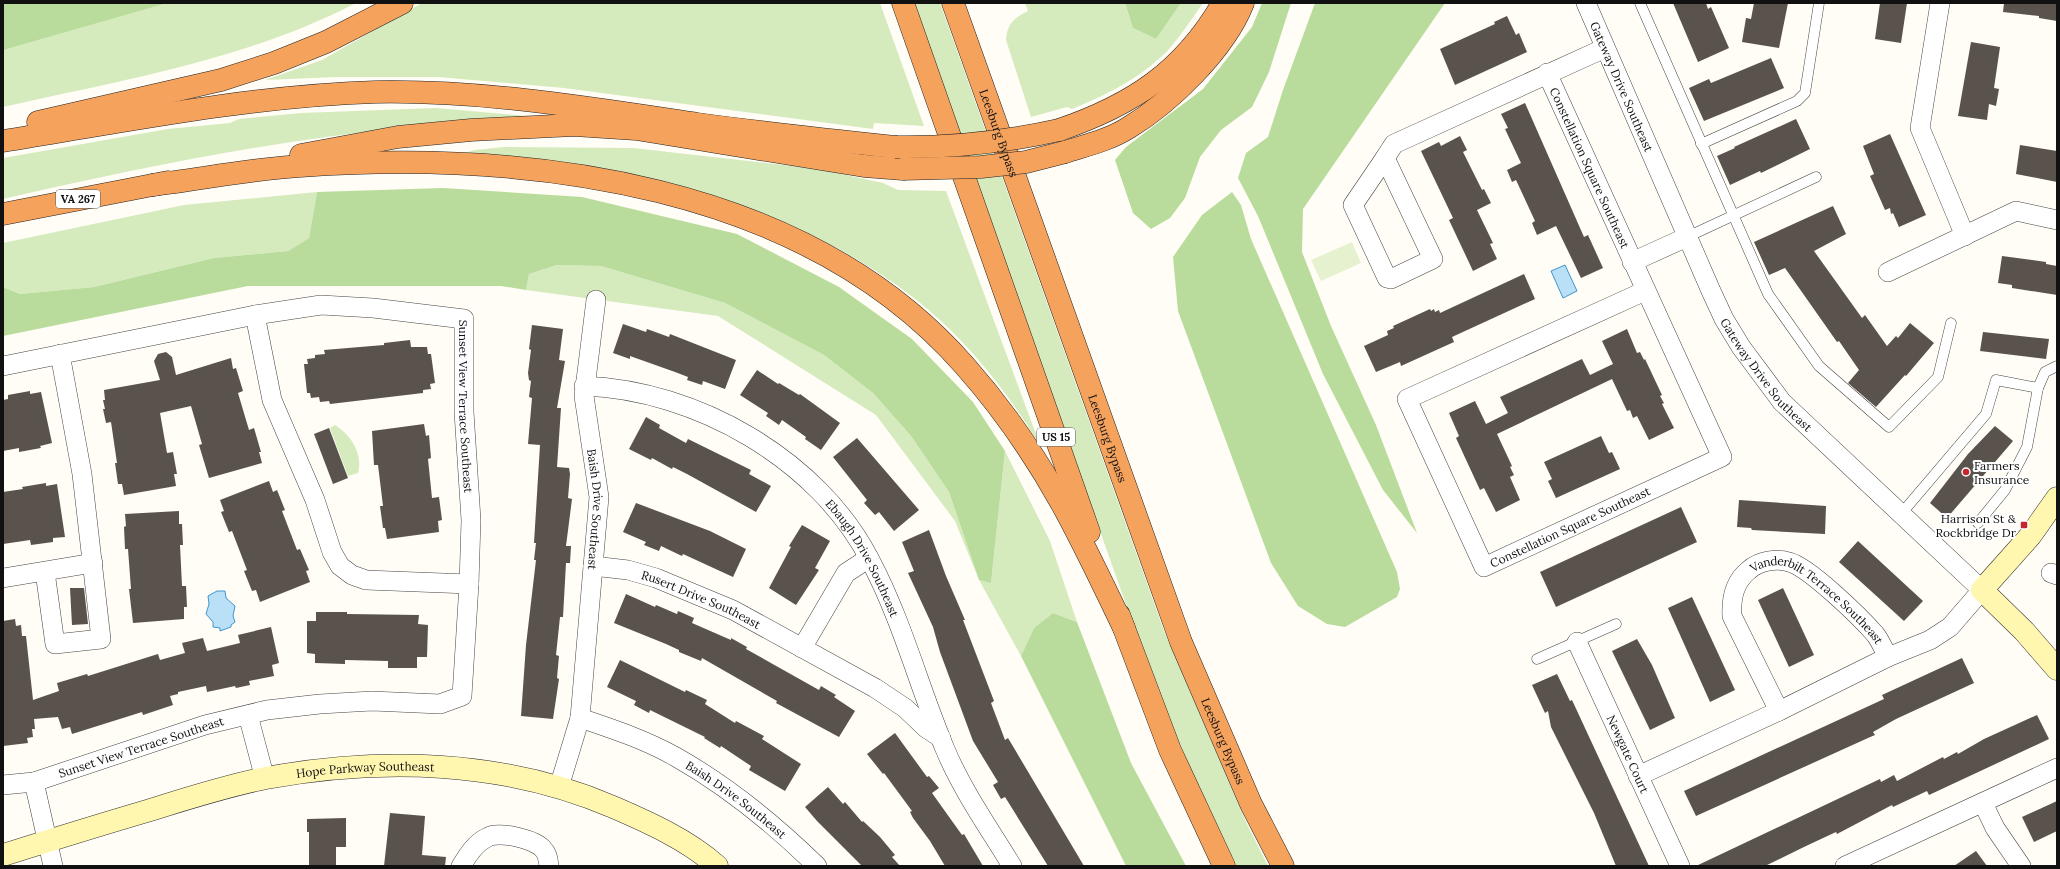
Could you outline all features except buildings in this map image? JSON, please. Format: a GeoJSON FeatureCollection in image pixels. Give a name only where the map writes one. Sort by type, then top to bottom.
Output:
{"type":"FeatureCollection","features":[{"type":"Feature","properties":{"kind":"highway"},"geometry":{"type":"LineString","coordinates":[[3,130],[221,80],[274,63],[326,42],[402,3]]}},
{"type":"Feature","properties":{"kind":"highway","name":"US 15"},"geometry":{"type":"LineString","coordinates":[[903,3],[1124,628],[1170,750],[1224,866]]}},
{"type":"Feature","properties":{"kind":"highway","name":"Leesburg Bypass"},"geometry":{"type":"LineString","coordinates":[[954,3],[1181,642],[1244,791],[1283,866]]}},
{"type":"Feature","properties":{"kind":"highway"},"geometry":{"type":"LineString","coordinates":[[3,141],[239,103],[315,95],[376,92],[432,93],[534,100],[784,136],[896,147],[930,147],[971,144],[1029,137],[1059,130],[1112,109],[1158,80],[1197,41],[1223,3]]}},
{"type":"Feature","properties":{"kind":"highway"},"geometry":{"type":"LineString","coordinates":[[153,185],[398,137],[471,130],[574,125],[636,129],[864,166],[903,169],[981,167],[1026,162],[1066,152],[1107,139],[1128,128],[1158,108],[1200,67],[1213,51],[1239,12],[1242,3]]}},
{"type":"Feature","properties":{"kind":"highway"},"geometry":{"type":"LineString","coordinates":[[153,185],[298,166],[458,163],[560,173],[633,186],[697,202],[772,228],[842,265],[883,292],[921,323],[964,364],[996,402],[1043,472],[1064,507],[1124,628]]}},
{"type":"Feature","properties":{"kind":"highway","name":"VA 267"},"geometry":{"type":"LineString","coordinates":[[3,214],[153,185]]}},
{"type":"Feature","properties":{"kind":"street","name":"Gateway Drive Southeast"},"geometry":{"type":"LineString","coordinates":[[1586,3],[1687,237],[1724,319],[1741,347],[1782,402],[1806,427],[1982,590],[2024,631],[2057,669]]}},
{"type":"Feature","properties":{"kind":"street"},"geometry":{"type":"LineString","coordinates":[[1940,3],[1920,128],[1965,236]]}},
{"type":"Feature","properties":{"kind":"street","name":"Constellation Square Southeast"},"geometry":{"type":"LineString","coordinates":[[1385,158],[1433,259],[1391,280],[1387,278],[1353,205],[1394,144],[1547,73],[1605,48]]}},
{"type":"Feature","properties":{"kind":"street","name":"Constellation Square Southeast"},"geometry":{"type":"LineString","coordinates":[[1547,73],[1645,291],[1722,457],[1484,567],[1406,399],[1645,291]]}},
{"type":"Feature","properties":{"kind":"street"},"geometry":{"type":"LineString","coordinates":[[1888,272],[2016,211],[2057,220]]}},
{"type":"Feature","properties":{"kind":"street","name":"Constellation Square Southeast"},"geometry":{"type":"LineString","coordinates":[[1632,262],[1687,237]]}},
{"type":"Feature","properties":{"kind":"street","name":"Baish Drive Southeast"},"geometry":{"type":"LineString","coordinates":[[559,787],[580,718],[599,497],[584,386],[596,300]]}},
{"type":"Feature","properties":{"kind":"street","name":"Sunset View Terrace Southeast"},"geometry":{"type":"LineString","coordinates":[[3,366],[255,314],[321,305],[373,308],[464,319],[464,412],[470,520],[469,584],[462,696],[440,704],[372,701],[320,704],[267,710],[205,725],[34,782],[3,785]]}},
{"type":"Feature","properties":{"kind":"street"},"geometry":{"type":"LineString","coordinates":[[255,314],[272,400],[315,500],[332,552],[340,566],[352,575],[366,580],[469,584]]}},
{"type":"Feature","properties":{"kind":"street"},"geometry":{"type":"LineString","coordinates":[[45,572],[55,644],[101,639],[82,474],[60,354]]}},
{"type":"Feature","properties":{"kind":"street","name":"Ebaugh Drive Southeast"},"geometry":{"type":"LineString","coordinates":[[584,386],[628,390],[704,414],[739,430],[768,448],[804,476],[830,502],[851,529],[869,558],[885,589],[941,738],[962,784],[1012,866]]}},
{"type":"Feature","properties":{"kind":"street"},"geometry":{"type":"LineString","coordinates":[[1982,590],[2031,535],[2057,498]]}},
{"type":"Feature","properties":{"kind":"street"},"geometry":{"type":"LineString","coordinates":[[802,648],[846,573],[869,558]]}},
{"type":"Feature","properties":{"kind":"street","name":"Vanderbilt Terrace Southeast"},"geometry":{"type":"LineString","coordinates":[[1779,711],[1732,616],[1731,602],[1734,590],[1741,578],[1750,569],[1761,563],[1776,560],[1790,562],[1811,573],[1875,634],[1888,657]]}},
{"type":"Feature","properties":{"kind":"street"},"geometry":{"type":"LineString","coordinates":[[3,578],[93,563]]}},
{"type":"Feature","properties":{"kind":"street","name":"Rusert Drive Southeast"},"geometry":{"type":"LineString","coordinates":[[593,566],[628,570],[671,583],[733,610],[875,688],[905,708],[926,728],[941,738]]}},
{"type":"Feature","properties":{"kind":"street","name":"Vanderbilt Terrace Southeast"},"geometry":{"type":"LineString","coordinates":[[1638,776],[1779,711],[1888,657],[1930,640],[1950,627],[1982,590]]}},
{"type":"Feature","properties":{"kind":"street","name":"Newgate Court"},"geometry":{"type":"LineString","coordinates":[[1577,642],[1680,866]]}},
{"type":"Feature","properties":{"kind":"street"},"geometry":{"type":"LineString","coordinates":[[248,715],[265,778]]}},
{"type":"Feature","properties":{"kind":"street","name":"Baish Drive Southeast"},"geometry":{"type":"LineString","coordinates":[[580,718],[638,739],[675,757],[718,783],[755,809],[817,866]]}},
{"type":"Feature","properties":{"kind":"street","name":"Hope Parkway Southeast"},"geometry":{"type":"LineString","coordinates":[[3,855],[195,796],[265,778],[328,769],[373,766],[428,766],[476,770],[516,776],[591,797],[667,833],[717,866]]}},
{"type":"Feature","properties":{"kind":"street"},"geometry":{"type":"LineString","coordinates":[[1845,866],[2057,768]]}},
{"type":"Feature","properties":{"kind":"street"},"geometry":{"type":"LineString","coordinates":[[34,782],[53,866]]}},
{"type":"Feature","properties":{"kind":"street"},"geometry":{"type":"LineString","coordinates":[[1983,803],[1995,828],[2021,866]]}},
{"type":"Feature","properties":{"kind":"street"},"geometry":{"type":"LineString","coordinates":[[461,866],[479,841],[490,836],[502,834],[535,842],[543,848],[548,857],[549,866]]}},
{"type":"Feature","properties":{"kind":"lane"},"geometry":{"type":"LineString","coordinates":[[1640,3],[1768,294],[1818,366],[1889,427],[1938,378],[1951,323]]}},
{"type":"Feature","properties":{"kind":"lane"},"geometry":{"type":"LineString","coordinates":[[1701,144],[1797,101],[1805,93],[1819,3]]}},
{"type":"Feature","properties":{"kind":"lane"},"geometry":{"type":"LineString","coordinates":[[1687,237],[1816,177]]}},
{"type":"Feature","properties":{"kind":"lane"},"geometry":{"type":"LineString","coordinates":[[1978,523],[2005,490],[2027,447],[2038,388],[2045,372],[2057,366]]}},
{"type":"Feature","properties":{"kind":"lane"},"geometry":{"type":"LineString","coordinates":[[1901,514],[1986,414],[1996,380],[2038,388]]}},
{"type":"Feature","properties":{"kind":"lane"},"geometry":{"type":"LineString","coordinates":[[1537,659],[1616,624]]}},
{"type":"Feature","properties":{"kind":"green space"},"geometry":{"type":"Polygon","coordinates":[[[3,3],[356,3],[314,23],[271,40],[227,54],[138,77],[3,107],[3,3]]]}},
{"type":"Feature","properties":{"kind":"green space"},"geometry":{"type":"Polygon","coordinates":[[[3,3],[167,3],[3,50],[3,3]]]}},
{"type":"Feature","properties":{"kind":"green space"},"geometry":{"type":"Polygon","coordinates":[[[422,3],[880,3],[924,126],[874,123],[873,129],[564,88],[438,77],[337,77],[265,80],[322,60],[422,3]]]}},
{"type":"Feature","properties":{"kind":"green space"},"geometry":{"type":"Polygon","coordinates":[[[911,3],[940,3],[1164,631],[1246,822],[1268,866],[1236,866],[1213,820],[1172,725],[1117,580],[911,3]]]}},
{"type":"Feature","properties":{"kind":"green space"},"geometry":{"type":"Polygon","coordinates":[[[1025,3],[1125,3],[1133,28],[1156,39],[1181,3],[1203,3],[1170,48],[1137,76],[1112,91],[1072,109],[1067,107],[1031,117],[1006,40],[1008,30],[1012,22],[1028,11],[1025,3]]]}},
{"type":"Feature","properties":{"kind":"green space"},"geometry":{"type":"Polygon","coordinates":[[[1125,3],[1181,3],[1156,39],[1133,28],[1125,3]]]}},
{"type":"Feature","properties":{"kind":"green space"},"geometry":{"type":"Polygon","coordinates":[[[1262,3],[1291,3],[1269,72],[1252,107],[1221,130],[1200,157],[1185,198],[1170,218],[1151,229],[1133,213],[1115,160],[1126,147],[1203,89],[1252,27],[1262,3]]]}},
{"type":"Feature","properties":{"kind":"green space"},"geometry":{"type":"Polygon","coordinates":[[[1315,3],[1445,3],[1303,209],[1302,252],[1331,326],[1376,425],[1417,533],[1383,490],[1323,374],[1258,216],[1238,178],[1246,153],[1268,137],[1283,90],[1315,3]]]}},
{"type":"Feature","properties":{"kind":"green space"},"geometry":{"type":"Polygon","coordinates":[[[436,108],[563,119],[423,126],[302,140],[202,157],[3,199],[3,158],[168,129],[230,123],[239,119],[301,113],[436,108]]]}},
{"type":"Feature","properties":{"kind":"green space"},"geometry":{"type":"Polygon","coordinates":[[[504,147],[633,148],[819,169],[883,183],[898,190],[946,191],[1040,445],[1007,395],[969,349],[941,321],[915,299],[886,278],[824,241],[757,212],[724,201],[691,193],[505,162],[464,153],[475,150],[504,147]]]}},
{"type":"Feature","properties":{"kind":"green space"},"geometry":{"type":"Polygon","coordinates":[[[443,188],[582,197],[737,234],[839,287],[912,339],[973,402],[1005,451],[991,583],[979,580],[949,492],[911,436],[873,393],[824,355],[725,303],[601,266],[557,265],[529,274],[526,290],[501,286],[248,286],[3,336],[3,287],[20,294],[94,287],[214,258],[288,251],[309,238],[317,192],[443,188]]]}},
{"type":"Feature","properties":{"kind":"green space"},"geometry":{"type":"Polygon","coordinates":[[[317,192],[309,238],[288,251],[214,258],[94,287],[20,294],[3,287],[3,243],[184,205],[317,192]]]}},
{"type":"Feature","properties":{"kind":"green space"},"geometry":{"type":"Polygon","coordinates":[[[1232,192],[1241,205],[1251,239],[1397,572],[1400,589],[1397,597],[1345,627],[1327,624],[1298,606],[1271,563],[1178,311],[1173,257],[1202,215],[1232,192]]]}},
{"type":"Feature","properties":{"kind":"green space"},"geometry":{"type":"Polygon","coordinates":[[[1352,242],[1361,263],[1321,281],[1311,260],[1352,242]]]}},
{"type":"Feature","properties":{"kind":"green space"},"geometry":{"type":"Polygon","coordinates":[[[557,265],[601,266],[725,303],[824,355],[873,393],[911,436],[949,492],[979,580],[955,521],[876,415],[718,316],[526,290],[529,274],[557,265]]]}},
{"type":"Feature","properties":{"kind":"green space"},"geometry":{"type":"Polygon","coordinates":[[[335,425],[351,440],[357,452],[359,459],[358,473],[348,476],[330,428],[335,425]]]}},
{"type":"Feature","properties":{"kind":"green space"},"geometry":{"type":"Polygon","coordinates":[[[1005,451],[1050,541],[1077,622],[1053,613],[1034,628],[1021,656],[979,580],[991,583],[1005,451]]]}},
{"type":"Feature","properties":{"kind":"green space"},"geometry":{"type":"Polygon","coordinates":[[[1053,613],[1077,622],[1131,763],[1186,866],[1126,866],[1021,656],[1034,628],[1053,613]]]}},
{"type":"Feature","properties":{"kind":"water"},"geometry":{"type":"Polygon","coordinates":[[[1565,265],[1577,291],[1563,298],[1551,271],[1565,265]]]}},
{"type":"Feature","properties":{"kind":"water"},"geometry":{"type":"Polygon","coordinates":[[[217,591],[225,591],[226,598],[235,606],[233,616],[235,622],[231,625],[231,627],[220,631],[220,628],[213,627],[213,622],[206,614],[209,604],[208,596],[217,591]]]}},
{"type":"Feature","properties":{"kind":"place","name":"Farmers Insurance"},"geometry":{"type":"Point","coordinates":[1966,472]}},
{"type":"Feature","properties":{"kind":"place","name":"Harrison St & Rockbridge Dr"},"geometry":{"type":"Point","coordinates":[2024,525]}}]}
